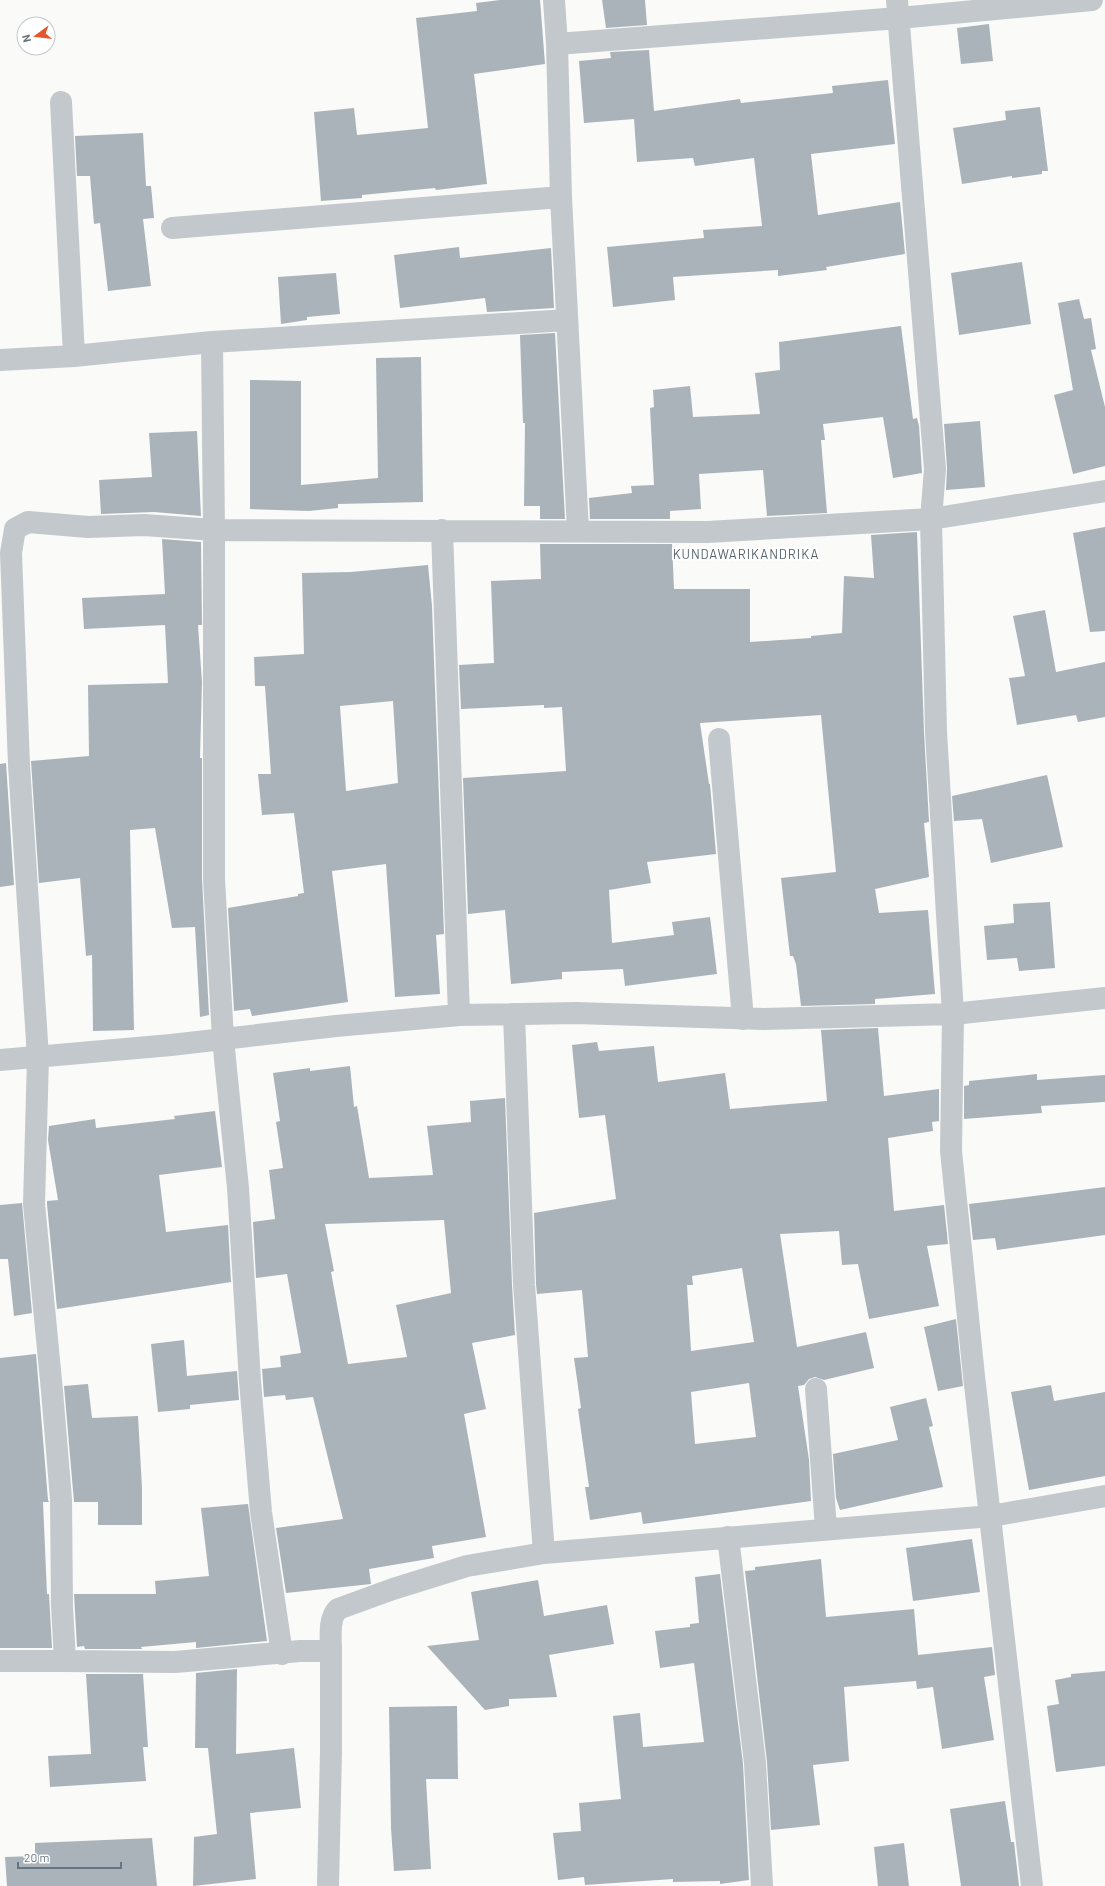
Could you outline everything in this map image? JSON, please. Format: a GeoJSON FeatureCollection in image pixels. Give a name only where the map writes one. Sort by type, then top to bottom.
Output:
{"type":"FeatureCollection","features":[{"type":"Feature","properties":{"kind":"street"},"geometry":{"type":"LineString","coordinates":[[554,0],[557,44],[561,198],[578,531]]}},
{"type":"Feature","properties":{"kind":"street"},"geometry":{"type":"LineString","coordinates":[[557,44],[898,9],[1092,0]]}},
{"type":"Feature","properties":{"kind":"street"},"geometry":{"type":"LineString","coordinates":[[898,9],[935,469],[931,519],[936,732],[952,1014],[951,1151],[974,1376],[1032,1886]]}},
{"type":"Feature","properties":{"kind":"street"},"geometry":{"type":"LineString","coordinates":[[61,102],[74,356]]}},
{"type":"Feature","properties":{"kind":"street"},"geometry":{"type":"LineString","coordinates":[[172,228],[561,198]]}},
{"type":"Feature","properties":{"kind":"street"},"geometry":{"type":"LineString","coordinates":[[0,360],[74,356],[212,342],[567,320]]}},
{"type":"Feature","properties":{"kind":"street"},"geometry":{"type":"LineString","coordinates":[[212,342],[214,530],[214,879],[224,1039],[238,1188],[250,1381],[261,1512],[282,1654]]}},
{"type":"Feature","properties":{"kind":"street"},"geometry":{"type":"LineString","coordinates":[[65,1661],[62,1606],[60,1499],[52,1391],[34,1204],[38,1057],[19,765],[11,553],[15,530],[28,522],[88,527],[144,525],[214,530],[707,532],[931,519],[1105,491]]}},
{"type":"Feature","properties":{"kind":"street"},"geometry":{"type":"LineString","coordinates":[[442,530],[459,1016]]}},
{"type":"Feature","properties":{"kind":"street"},"geometry":{"type":"LineString","coordinates":[[719,739],[743,1019]]}},
{"type":"Feature","properties":{"kind":"street"},"geometry":{"type":"LineString","coordinates":[[0,1060],[224,1039],[336,1026],[459,1016],[576,1013],[743,1019],[952,1014],[1105,998]]}},
{"type":"Feature","properties":{"kind":"street"},"geometry":{"type":"LineString","coordinates":[[514,1014],[524,1285],[544,1553]]}},
{"type":"Feature","properties":{"kind":"street"},"geometry":{"type":"LineString","coordinates":[[816,1390],[826,1529]]}},
{"type":"Feature","properties":{"kind":"street"},"geometry":{"type":"LineString","coordinates":[[328,1886],[332,1621],[334,1614],[338,1609],[393,1589],[467,1566],[544,1553],[991,1516],[1105,1496]]}},
{"type":"Feature","properties":{"kind":"street"},"geometry":{"type":"LineString","coordinates":[[728,1537],[754,1763],[762,1886]]}},
{"type":"Feature","properties":{"kind":"street"},"geometry":{"type":"LineString","coordinates":[[0,1661],[175,1662],[331,1651]]}},
{"type":"Feature","properties":{"kind":"building"},"geometry":{"type":"Polygon","coordinates":[[[500,0],[540,0],[545,64],[474,74],[487,184],[436,190],[435,188],[362,195],[362,198],[321,201],[314,112],[354,108],[357,135],[428,128],[416,18],[477,11],[476,3],[500,0]]]}},
{"type":"Feature","properties":{"kind":"building"},"geometry":{"type":"Polygon","coordinates":[[[602,0],[645,0],[647,25],[606,28],[602,0]]]}},
{"type":"Feature","properties":{"kind":"building"},"geometry":{"type":"Polygon","coordinates":[[[989,24],[993,61],[961,64],[957,28],[989,24]]]}},
{"type":"Feature","properties":{"kind":"building"},"geometry":{"type":"Polygon","coordinates":[[[649,50],[654,111],[740,99],[741,103],[833,93],[832,86],[888,80],[895,144],[811,154],[818,215],[900,202],[905,254],[826,267],[827,270],[778,276],[778,270],[673,277],[675,300],[613,307],[607,247],[704,238],[703,230],[762,226],[754,158],[695,166],[693,158],[637,162],[634,119],[584,123],[579,61],[611,58],[610,52],[649,50]]]}},
{"type":"Feature","properties":{"kind":"building"},"geometry":{"type":"Polygon","coordinates":[[[1040,107],[1048,171],[1042,171],[1042,174],[1012,178],[1012,176],[962,184],[953,128],[1006,120],[1005,111],[1040,107]]]}},
{"type":"Feature","properties":{"kind":"building"},"geometry":{"type":"Polygon","coordinates":[[[143,133],[146,186],[151,186],[154,218],[143,219],[151,286],[108,291],[100,223],[94,224],[90,176],[77,176],[75,136],[143,133]]]}},
{"type":"Feature","properties":{"kind":"building"},"geometry":{"type":"Polygon","coordinates":[[[459,247],[460,258],[551,248],[554,308],[487,312],[485,298],[400,308],[394,255],[459,247]]]}},
{"type":"Feature","properties":{"kind":"building"},"geometry":{"type":"Polygon","coordinates":[[[1022,262],[1031,324],[959,335],[951,273],[1022,262]]]}},
{"type":"Feature","properties":{"kind":"building"},"geometry":{"type":"Polygon","coordinates":[[[336,273],[340,314],[307,317],[307,320],[281,324],[278,277],[336,273]]]}},
{"type":"Feature","properties":{"kind":"building"},"geometry":{"type":"Polygon","coordinates":[[[1079,299],[1084,319],[1091,318],[1096,349],[1091,350],[1105,407],[1105,466],[1073,474],[1054,395],[1073,390],[1058,303],[1079,299]]]}},
{"type":"Feature","properties":{"kind":"building"},"geometry":{"type":"Polygon","coordinates":[[[901,326],[913,419],[917,418],[919,426],[922,473],[893,478],[883,417],[823,424],[825,440],[821,440],[827,513],[767,516],[763,470],[699,474],[701,509],[670,511],[670,519],[590,519],[589,498],[632,493],[631,486],[654,485],[650,408],[654,407],[653,390],[690,386],[693,417],[760,414],[755,373],[780,370],[779,342],[901,326]]]}},
{"type":"Feature","properties":{"kind":"building"},"geometry":{"type":"Polygon","coordinates":[[[555,333],[565,519],[540,519],[540,506],[524,506],[525,423],[523,423],[520,335],[555,333]]]}},
{"type":"Feature","properties":{"kind":"building"},"geometry":{"type":"Polygon","coordinates":[[[421,357],[423,502],[338,504],[338,508],[309,511],[250,509],[250,380],[301,381],[301,485],[378,478],[376,358],[421,357]]]}},
{"type":"Feature","properties":{"kind":"building"},"geometry":{"type":"Polygon","coordinates":[[[980,421],[985,487],[946,490],[947,468],[944,424],[980,421]]]}},
{"type":"Feature","properties":{"kind":"building"},"geometry":{"type":"Polygon","coordinates":[[[197,431],[201,516],[154,512],[101,514],[99,480],[152,477],[149,433],[197,431]]]}},
{"type":"Feature","properties":{"kind":"building"},"geometry":{"type":"Polygon","coordinates":[[[1105,527],[1105,631],[1090,632],[1073,533],[1105,527]]]}},
{"type":"Feature","properties":{"kind":"building"},"geometry":{"type":"Polygon","coordinates":[[[917,532],[924,732],[929,822],[924,823],[929,877],[875,889],[879,913],[928,910],[935,994],[875,999],[875,1004],[801,1006],[796,964],[793,956],[790,956],[781,878],[836,872],[821,715],[700,723],[710,784],[716,854],[647,862],[651,883],[609,890],[612,943],[674,935],[672,922],[710,917],[717,974],[625,986],[623,969],[562,972],[562,979],[511,984],[505,910],[468,914],[463,778],[566,771],[562,707],[544,708],[544,705],[461,709],[459,665],[494,663],[491,581],[541,579],[540,544],[672,544],[674,589],[750,589],[750,642],[811,638],[811,636],[842,633],[844,576],[874,578],[871,535],[917,532]]]}},
{"type":"Feature","properties":{"kind":"building"},"geometry":{"type":"Polygon","coordinates":[[[162,539],[201,542],[202,625],[198,625],[202,682],[200,758],[202,758],[202,879],[209,1015],[200,1017],[195,927],[172,928],[155,828],[130,830],[134,1030],[93,1031],[92,955],[86,956],[80,878],[39,883],[31,761],[89,756],[88,685],[168,683],[165,625],[84,629],[82,598],[165,594],[162,539]]]}},
{"type":"Feature","properties":{"kind":"building"},"geometry":{"type":"Polygon","coordinates":[[[428,565],[432,606],[444,934],[436,935],[440,994],[395,997],[386,864],[332,871],[348,1002],[252,1016],[250,1009],[234,1011],[228,908],[298,896],[298,894],[304,893],[294,813],[262,815],[258,774],[271,774],[265,686],[255,686],[254,657],[304,654],[302,573],[351,572],[428,565]],[[393,701],[340,706],[346,791],[398,783],[393,701]]]}},
{"type":"Feature","properties":{"kind":"building"},"geometry":{"type":"Polygon","coordinates":[[[1045,610],[1056,672],[1105,662],[1105,717],[1078,722],[1076,715],[1017,725],[1009,678],[1025,676],[1013,616],[1045,610]]]}},
{"type":"Feature","properties":{"kind":"building"},"geometry":{"type":"Polygon","coordinates":[[[6,763],[14,885],[0,887],[0,764],[6,763]]]}},
{"type":"Feature","properties":{"kind":"building"},"geometry":{"type":"Polygon","coordinates":[[[1047,775],[1063,847],[991,863],[982,819],[954,821],[952,796],[1047,775]]]}},
{"type":"Feature","properties":{"kind":"building"},"geometry":{"type":"Polygon","coordinates":[[[1050,902],[1055,968],[1019,971],[1017,958],[987,960],[984,926],[1014,923],[1013,904],[1050,902]]]}},
{"type":"Feature","properties":{"kind":"building"},"geometry":{"type":"Polygon","coordinates":[[[878,1028],[884,1096],[939,1089],[939,1121],[932,1122],[933,1131],[888,1138],[894,1211],[944,1205],[948,1244],[927,1246],[939,1306],[869,1319],[858,1264],[842,1265],[839,1231],[780,1234],[797,1347],[866,1332],[874,1368],[824,1380],[815,1377],[809,1379],[804,1385],[798,1386],[809,1460],[811,1501],[643,1524],[641,1512],[590,1520],[585,1487],[589,1487],[578,1409],[581,1408],[574,1358],[588,1357],[582,1290],[537,1294],[536,1284],[534,1213],[616,1199],[605,1115],[579,1118],[572,1045],[597,1042],[599,1051],[654,1046],[658,1082],[725,1073],[730,1109],[827,1101],[821,1030],[878,1028]],[[742,1268],[692,1276],[693,1285],[687,1285],[691,1351],[754,1342],[742,1268]],[[749,1383],[691,1392],[695,1444],[756,1437],[749,1383]]]}},
{"type":"Feature","properties":{"kind":"building"},"geometry":{"type":"Polygon","coordinates":[[[350,1066],[354,1107],[357,1106],[369,1178],[433,1175],[427,1126],[471,1122],[470,1101],[505,1098],[515,1335],[472,1343],[486,1409],[464,1414],[486,1537],[432,1546],[434,1558],[369,1569],[371,1584],[286,1593],[276,1528],[343,1519],[313,1397],[286,1400],[285,1395],[264,1397],[262,1369],[281,1367],[280,1356],[301,1353],[287,1274],[256,1278],[253,1222],[275,1219],[269,1170],[283,1168],[276,1122],[280,1121],[273,1073],[310,1068],[310,1071],[350,1066]],[[444,1220],[325,1224],[334,1271],[331,1272],[348,1364],[407,1357],[396,1305],[451,1293],[444,1220]]]}},
{"type":"Feature","properties":{"kind":"building"},"geometry":{"type":"Polygon","coordinates":[[[1037,1074],[1037,1080],[1105,1075],[1105,1102],[1041,1106],[1042,1113],[964,1119],[964,1086],[969,1085],[969,1081],[1037,1074]]]}},
{"type":"Feature","properties":{"kind":"building"},"geometry":{"type":"Polygon","coordinates":[[[215,1111],[222,1167],[159,1175],[166,1232],[228,1225],[231,1282],[57,1309],[47,1201],[58,1200],[48,1140],[49,1126],[95,1119],[96,1128],[175,1119],[174,1116],[215,1111]]]}},
{"type":"Feature","properties":{"kind":"building"},"geometry":{"type":"Polygon","coordinates":[[[1105,1187],[1105,1235],[997,1250],[995,1238],[973,1240],[969,1204],[1105,1187]]]}},
{"type":"Feature","properties":{"kind":"building"},"geometry":{"type":"Polygon","coordinates":[[[22,1203],[32,1313],[14,1316],[8,1259],[0,1259],[0,1205],[22,1203]]]}},
{"type":"Feature","properties":{"kind":"building"},"geometry":{"type":"Polygon","coordinates":[[[956,1319],[963,1386],[938,1391],[924,1327],[956,1319]]]}},
{"type":"Feature","properties":{"kind":"building"},"geometry":{"type":"Polygon","coordinates":[[[184,1340],[187,1376],[237,1371],[239,1400],[190,1405],[190,1409],[158,1412],[151,1344],[184,1340]]]}},
{"type":"Feature","properties":{"kind":"building"},"geometry":{"type":"Polygon","coordinates":[[[36,1354],[49,1502],[43,1502],[47,1594],[49,1594],[52,1648],[0,1648],[0,1358],[36,1354]]]}},
{"type":"Feature","properties":{"kind":"building"},"geometry":{"type":"Polygon","coordinates":[[[88,1384],[92,1418],[138,1416],[142,1488],[142,1525],[98,1525],[98,1502],[74,1502],[64,1386],[88,1384]]]}},
{"type":"Feature","properties":{"kind":"building"},"geometry":{"type":"Polygon","coordinates":[[[1051,1385],[1054,1401],[1105,1392],[1105,1476],[1029,1490],[1011,1392],[1051,1385]]]}},
{"type":"Feature","properties":{"kind":"building"},"geometry":{"type":"Polygon","coordinates":[[[926,1398],[933,1426],[929,1427],[943,1487],[840,1510],[836,1498],[833,1454],[898,1440],[890,1407],[926,1398]]]}},
{"type":"Feature","properties":{"kind":"building"},"geometry":{"type":"Polygon","coordinates":[[[248,1504],[267,1641],[196,1648],[196,1642],[141,1647],[142,1649],[85,1649],[84,1646],[77,1647],[74,1594],[156,1594],[155,1581],[209,1576],[201,1508],[248,1504]]]}},
{"type":"Feature","properties":{"kind":"building"},"geometry":{"type":"Polygon","coordinates":[[[972,1539],[980,1592],[913,1601],[906,1548],[972,1539]]]}},
{"type":"Feature","properties":{"kind":"building"},"geometry":{"type":"Polygon","coordinates":[[[821,1559],[826,1617],[914,1609],[918,1655],[992,1647],[995,1675],[984,1677],[994,1740],[942,1749],[933,1687],[917,1689],[916,1681],[844,1687],[849,1761],[813,1765],[820,1825],[771,1830],[767,1762],[745,1571],[755,1570],[755,1567],[821,1559]]]}},
{"type":"Feature","properties":{"kind":"building"},"geometry":{"type":"Polygon","coordinates":[[[720,1574],[743,1764],[749,1880],[720,1884],[720,1881],[673,1882],[673,1879],[585,1885],[584,1877],[558,1880],[553,1833],[581,1831],[579,1803],[621,1799],[613,1716],[640,1713],[643,1747],[704,1742],[694,1663],[660,1668],[655,1631],[690,1627],[690,1624],[699,1623],[695,1577],[720,1574]]]}},
{"type":"Feature","properties":{"kind":"building"},"geometry":{"type":"Polygon","coordinates":[[[538,1580],[544,1616],[607,1605],[614,1644],[549,1655],[557,1697],[509,1699],[509,1706],[485,1710],[427,1646],[479,1640],[471,1592],[538,1580]]]}},
{"type":"Feature","properties":{"kind":"building"},"geometry":{"type":"Polygon","coordinates":[[[237,1669],[236,1754],[294,1748],[301,1808],[250,1813],[256,1879],[193,1886],[194,1837],[217,1834],[208,1748],[195,1748],[196,1673],[237,1669]]]}},
{"type":"Feature","properties":{"kind":"building"},"geometry":{"type":"Polygon","coordinates":[[[1105,1671],[1105,1766],[1056,1772],[1047,1706],[1059,1704],[1055,1680],[1071,1677],[1071,1674],[1105,1671]]]}},
{"type":"Feature","properties":{"kind":"building"},"geometry":{"type":"Polygon","coordinates":[[[86,1674],[143,1674],[148,1747],[143,1747],[146,1781],[50,1787],[48,1756],[91,1754],[86,1674]]]}},
{"type":"Feature","properties":{"kind":"building"},"geometry":{"type":"Polygon","coordinates":[[[457,1706],[458,1779],[426,1779],[431,1869],[394,1871],[391,1828],[389,1707],[457,1706]]]}},
{"type":"Feature","properties":{"kind":"building"},"geometry":{"type":"Polygon","coordinates":[[[1005,1801],[1011,1842],[1014,1842],[1019,1886],[961,1886],[950,1809],[1005,1801]]]}},
{"type":"Feature","properties":{"kind":"building"},"geometry":{"type":"Polygon","coordinates":[[[152,1838],[157,1886],[7,1886],[5,1857],[35,1856],[35,1843],[152,1838]]]}},
{"type":"Feature","properties":{"kind":"building"},"geometry":{"type":"Polygon","coordinates":[[[904,1843],[909,1886],[878,1886],[874,1847],[904,1843]]]}},
{"type":"Feature","properties":{"kind":"district","name":"KUNDAWARIKANDRIKA"},"geometry":{"type":"Point","coordinates":[746,554]}}]}
